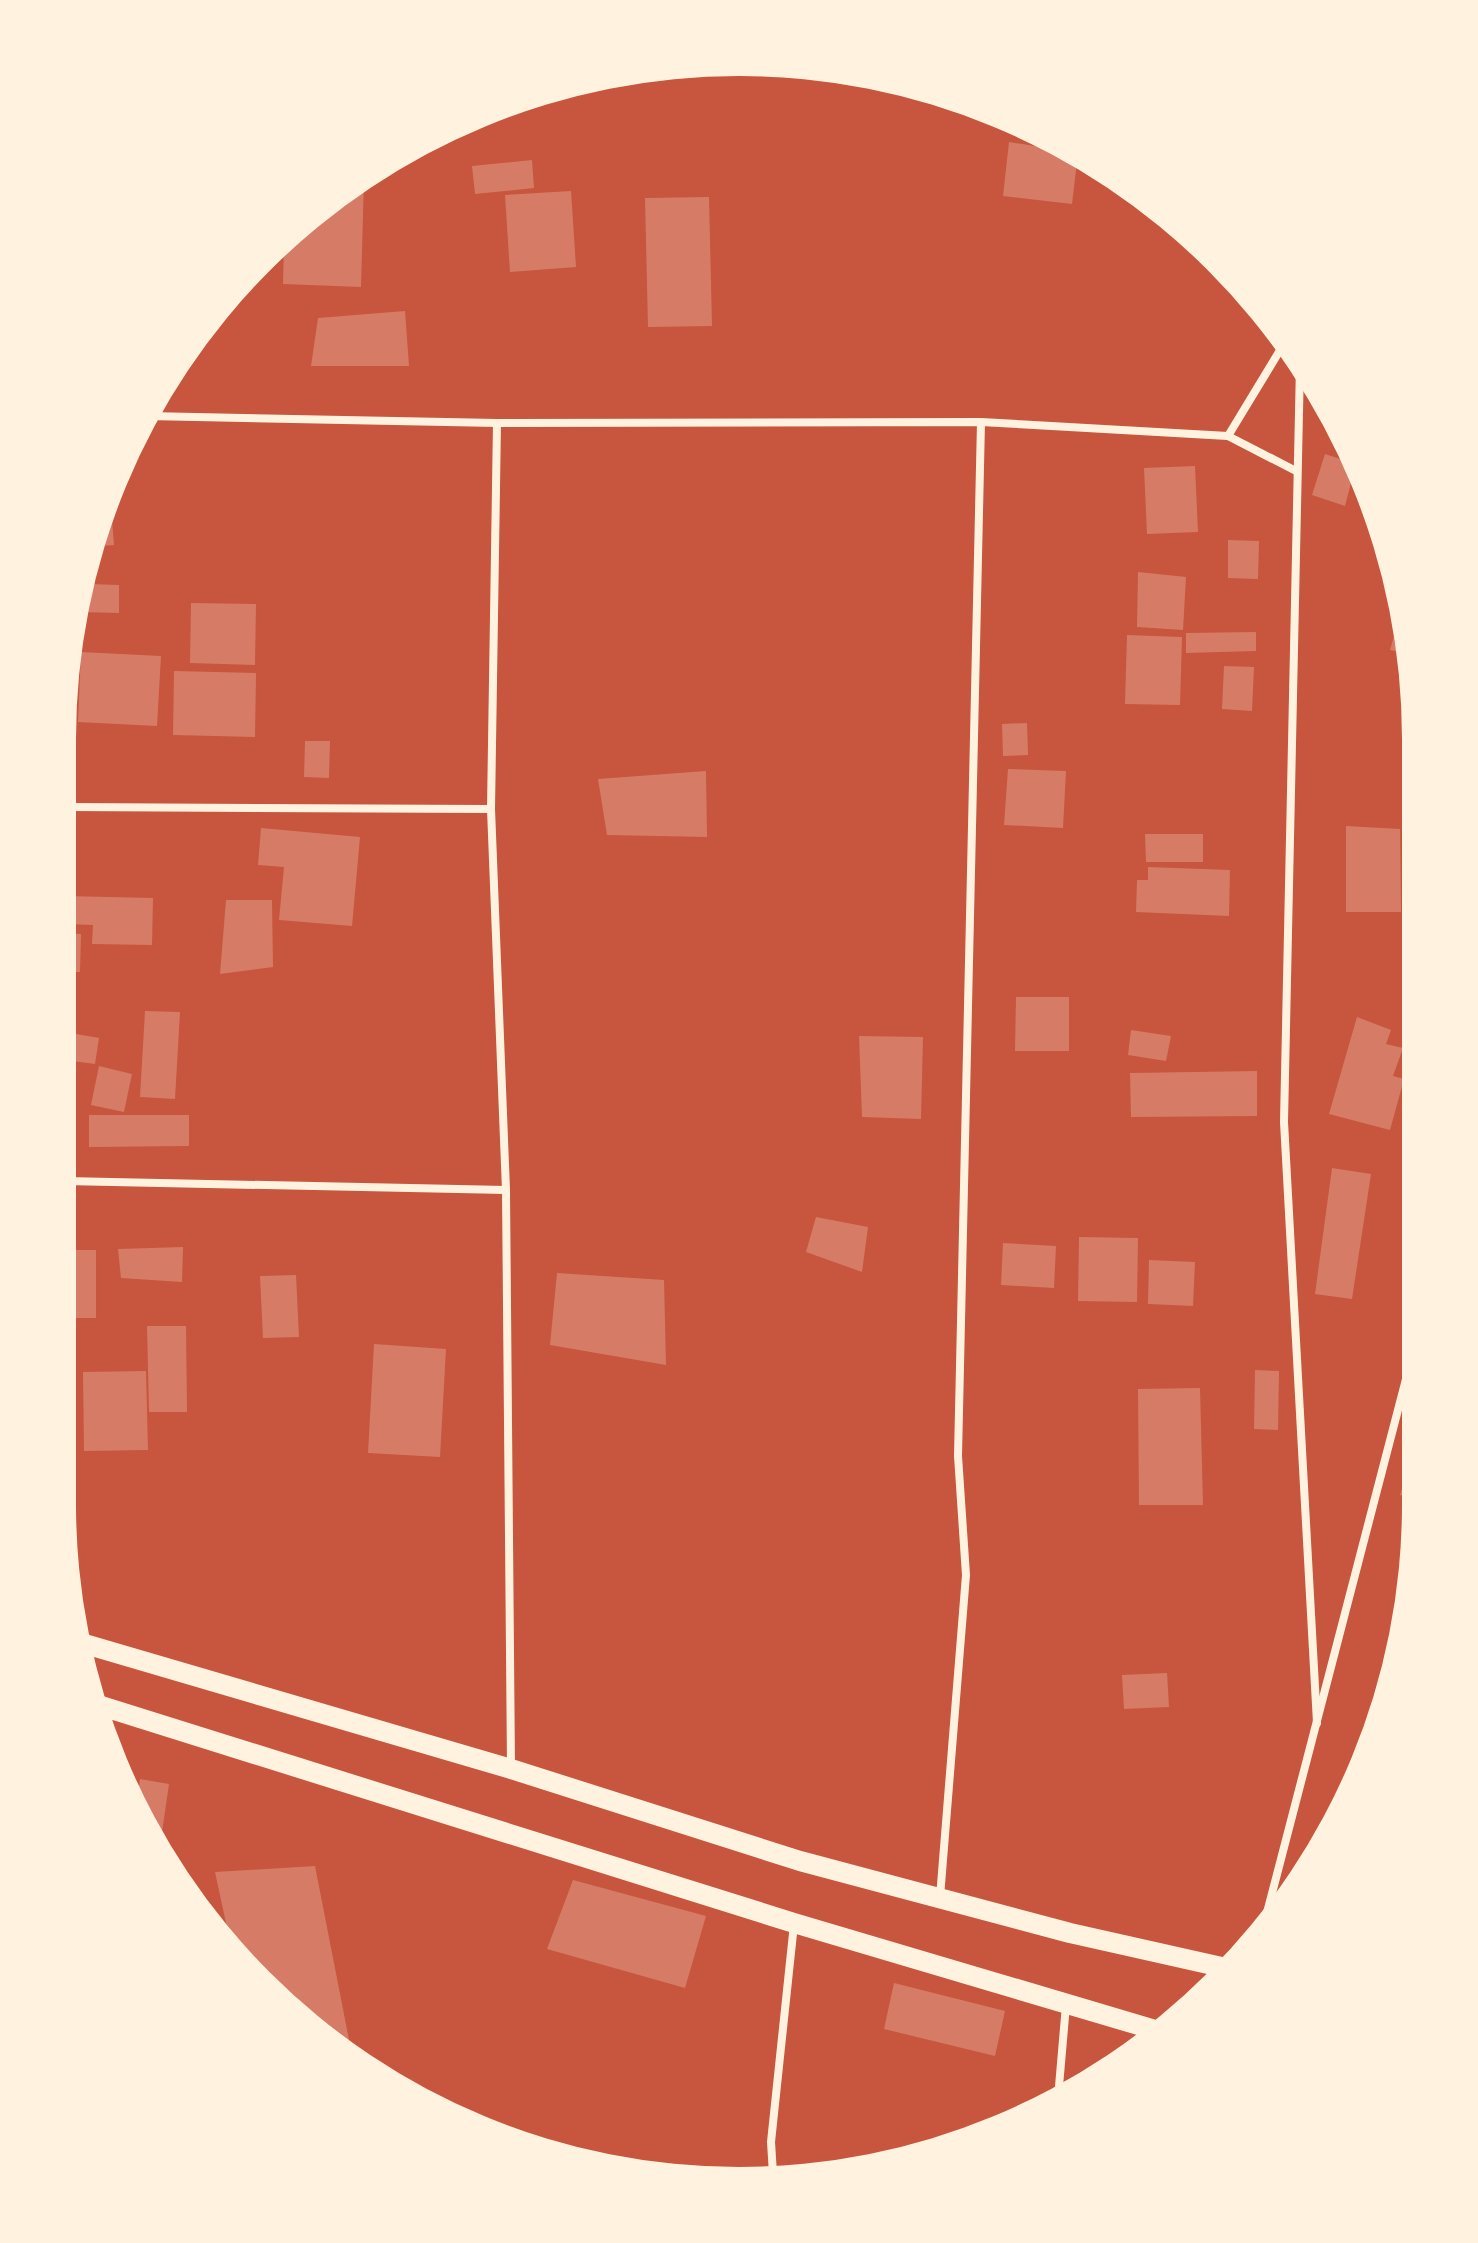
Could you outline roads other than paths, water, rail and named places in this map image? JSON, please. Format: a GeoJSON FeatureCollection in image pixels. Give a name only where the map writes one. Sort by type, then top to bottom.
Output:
{"type":"FeatureCollection","features":[{"type":"Feature","properties":{"kind":"main road"},"geometry":{"type":"LineString","coordinates":[[92,1646],[511,1769],[800,1861],[1070,1933],[1215,1965]]}},
{"type":"Feature","properties":{"kind":"main road"},"geometry":{"type":"LineString","coordinates":[[108,1708],[794,1923],[1146,2027]]}},
{"type":"Feature","properties":{"kind":"street"},"geometry":{"type":"LineString","coordinates":[[1228,436],[1278,354]]}},
{"type":"Feature","properties":{"kind":"street"},"geometry":{"type":"LineString","coordinates":[[1299,386],[1284,1122],[1317,1723]]}},
{"type":"Feature","properties":{"kind":"street"},"geometry":{"type":"LineString","coordinates":[[160,416],[497,423],[981,422],[1228,436],[1296,471]]}},
{"type":"Feature","properties":{"kind":"street"},"geometry":{"type":"LineString","coordinates":[[940,1898],[966,1575],[958,1456],[981,422]]}},
{"type":"Feature","properties":{"kind":"street"},"geometry":{"type":"LineString","coordinates":[[497,423],[491,809],[506,1190],[511,1769]]}},
{"type":"Feature","properties":{"kind":"street"},"geometry":{"type":"LineString","coordinates":[[76,807],[491,809]]}},
{"type":"Feature","properties":{"kind":"street"},"geometry":{"type":"LineString","coordinates":[[76,1181],[506,1190]]}},
{"type":"Feature","properties":{"kind":"street"},"geometry":{"type":"LineString","coordinates":[[1270,1900],[1402,1395]]}},
{"type":"Feature","properties":{"kind":"street"},"geometry":{"type":"LineString","coordinates":[[773,2166],[771,2142],[794,1923]]}},
{"type":"Feature","properties":{"kind":"street"},"geometry":{"type":"LineString","coordinates":[[1059,2084],[1066,2004]]}}]}
